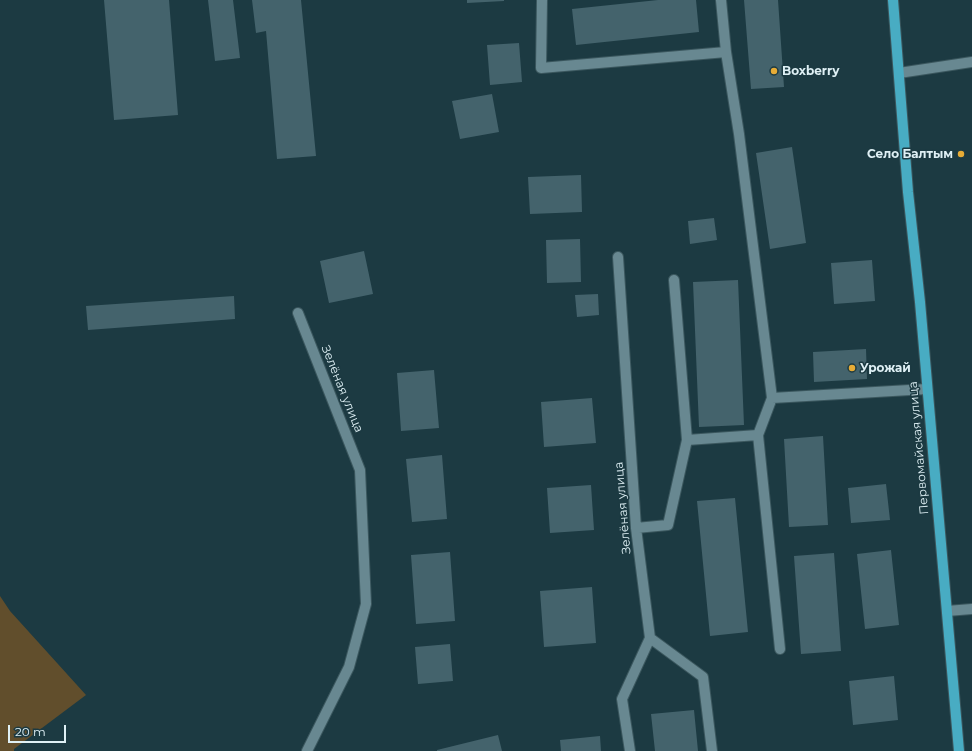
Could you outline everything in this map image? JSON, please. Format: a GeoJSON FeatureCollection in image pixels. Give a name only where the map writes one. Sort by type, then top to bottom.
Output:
{"type":"FeatureCollection","features":[{"type":"Feature","properties":{"kind":"main road","name":"Первомайская улица"},"geometry":{"type":"LineString","coordinates":[[893,0],[908,192],[920,302],[959,751]]}},
{"type":"Feature","properties":{"kind":"street"},"geometry":{"type":"LineString","coordinates":[[542,0],[540,68],[726,52]]}},
{"type":"Feature","properties":{"kind":"street"},"geometry":{"type":"LineString","coordinates":[[722,0],[726,52],[739,134],[772,398],[758,435],[780,649]]}},
{"type":"Feature","properties":{"kind":"street"},"geometry":{"type":"LineString","coordinates":[[899,73],[972,62]]}},
{"type":"Feature","properties":{"kind":"street","name":"Зелёная улица"},"geometry":{"type":"LineString","coordinates":[[618,257],[636,528],[650,638]]}},
{"type":"Feature","properties":{"kind":"street"},"geometry":{"type":"LineString","coordinates":[[636,528],[668,525],[687,440],[674,280]]}},
{"type":"Feature","properties":{"kind":"street","name":"Зелёная улица"},"geometry":{"type":"LineString","coordinates":[[298,313],[360,470],[366,604],[349,667],[307,751]]}},
{"type":"Feature","properties":{"kind":"street"},"geometry":{"type":"LineString","coordinates":[[772,398],[927,389]]}},
{"type":"Feature","properties":{"kind":"street"},"geometry":{"type":"LineString","coordinates":[[687,440],[758,435]]}},
{"type":"Feature","properties":{"kind":"street"},"geometry":{"type":"LineString","coordinates":[[947,611],[972,609]]}},
{"type":"Feature","properties":{"kind":"street"},"geometry":{"type":"LineString","coordinates":[[630,751],[622,698],[650,638],[703,677],[712,751]]}},
{"type":"Feature","properties":{"kind":"shaded area"},"geometry":{"type":"Polygon","coordinates":[[[0,596],[10,611],[86,695],[14,749],[14,751],[0,751],[0,596]]]}},
{"type":"Feature","properties":{"kind":"building"},"geometry":{"type":"Polygon","coordinates":[[[104,0],[169,0],[178,115],[114,120],[104,0]]]}},
{"type":"Feature","properties":{"kind":"building"},"geometry":{"type":"Polygon","coordinates":[[[208,0],[233,0],[240,58],[215,61],[208,0]]]}},
{"type":"Feature","properties":{"kind":"building"},"geometry":{"type":"Polygon","coordinates":[[[252,0],[301,0],[316,156],[277,159],[266,31],[256,33],[252,0]]]}},
{"type":"Feature","properties":{"kind":"building"},"geometry":{"type":"Polygon","coordinates":[[[467,0],[504,0],[504,1],[467,3],[467,0]]]}},
{"type":"Feature","properties":{"kind":"building"},"geometry":{"type":"Polygon","coordinates":[[[658,0],[696,0],[699,32],[576,45],[572,9],[658,0]]]}},
{"type":"Feature","properties":{"kind":"building"},"geometry":{"type":"Polygon","coordinates":[[[744,0],[778,0],[784,87],[751,89],[744,0]]]}},
{"type":"Feature","properties":{"kind":"building"},"geometry":{"type":"Polygon","coordinates":[[[519,43],[522,82],[490,85],[487,45],[519,43]]]}},
{"type":"Feature","properties":{"kind":"building"},"geometry":{"type":"Polygon","coordinates":[[[492,94],[499,132],[460,139],[452,101],[492,94]]]}},
{"type":"Feature","properties":{"kind":"building"},"geometry":{"type":"Polygon","coordinates":[[[792,147],[806,243],[770,249],[756,153],[792,147]]]}},
{"type":"Feature","properties":{"kind":"building"},"geometry":{"type":"Polygon","coordinates":[[[581,175],[582,212],[530,214],[528,177],[581,175]]]}},
{"type":"Feature","properties":{"kind":"building"},"geometry":{"type":"Polygon","coordinates":[[[714,218],[717,240],[690,244],[688,221],[714,218]]]}},
{"type":"Feature","properties":{"kind":"building"},"geometry":{"type":"Polygon","coordinates":[[[580,239],[581,282],[547,283],[546,240],[580,239]]]}},
{"type":"Feature","properties":{"kind":"building"},"geometry":{"type":"Polygon","coordinates":[[[364,251],[373,294],[329,303],[320,261],[364,251]]]}},
{"type":"Feature","properties":{"kind":"building"},"geometry":{"type":"Polygon","coordinates":[[[872,260],[875,301],[834,304],[831,263],[872,260]]]}},
{"type":"Feature","properties":{"kind":"building"},"geometry":{"type":"Polygon","coordinates":[[[738,280],[744,425],[699,427],[693,282],[738,280]]]}},
{"type":"Feature","properties":{"kind":"building"},"geometry":{"type":"Polygon","coordinates":[[[598,294],[599,315],[577,317],[575,295],[598,294]]]}},
{"type":"Feature","properties":{"kind":"building"},"geometry":{"type":"Polygon","coordinates":[[[234,296],[235,319],[88,330],[86,306],[234,296]]]}},
{"type":"Feature","properties":{"kind":"building"},"geometry":{"type":"Polygon","coordinates":[[[866,349],[867,379],[814,382],[813,352],[866,349]]]}},
{"type":"Feature","properties":{"kind":"building"},"geometry":{"type":"Polygon","coordinates":[[[434,370],[439,428],[401,431],[397,373],[434,370]]]}},
{"type":"Feature","properties":{"kind":"building"},"geometry":{"type":"Polygon","coordinates":[[[592,398],[596,443],[544,447],[541,402],[592,398]]]}},
{"type":"Feature","properties":{"kind":"building"},"geometry":{"type":"Polygon","coordinates":[[[823,436],[828,525],[789,527],[784,439],[823,436]]]}},
{"type":"Feature","properties":{"kind":"building"},"geometry":{"type":"Polygon","coordinates":[[[442,455],[447,519],[412,522],[406,459],[442,455]]]}},
{"type":"Feature","properties":{"kind":"building"},"geometry":{"type":"Polygon","coordinates":[[[886,484],[890,520],[851,523],[848,488],[886,484]]]}},
{"type":"Feature","properties":{"kind":"building"},"geometry":{"type":"Polygon","coordinates":[[[591,485],[594,530],[550,533],[547,488],[591,485]]]}},
{"type":"Feature","properties":{"kind":"building"},"geometry":{"type":"Polygon","coordinates":[[[735,498],[748,632],[710,636],[697,501],[735,498]]]}},
{"type":"Feature","properties":{"kind":"building"},"geometry":{"type":"Polygon","coordinates":[[[891,550],[899,625],[865,629],[857,554],[891,550]]]}},
{"type":"Feature","properties":{"kind":"building"},"geometry":{"type":"Polygon","coordinates":[[[450,552],[455,621],[416,624],[411,555],[450,552]]]}},
{"type":"Feature","properties":{"kind":"building"},"geometry":{"type":"Polygon","coordinates":[[[834,553],[841,651],[801,654],[794,556],[834,553]]]}},
{"type":"Feature","properties":{"kind":"building"},"geometry":{"type":"Polygon","coordinates":[[[592,587],[596,643],[544,647],[540,591],[592,587]]]}},
{"type":"Feature","properties":{"kind":"building"},"geometry":{"type":"Polygon","coordinates":[[[450,644],[453,681],[418,684],[415,647],[450,644]]]}},
{"type":"Feature","properties":{"kind":"building"},"geometry":{"type":"Polygon","coordinates":[[[894,676],[898,720],[853,725],[849,681],[894,676]]]}},
{"type":"Feature","properties":{"kind":"building"},"geometry":{"type":"Polygon","coordinates":[[[694,710],[698,751],[655,751],[651,714],[694,710]]]}},
{"type":"Feature","properties":{"kind":"building"},"geometry":{"type":"Polygon","coordinates":[[[498,735],[502,751],[437,751],[437,750],[498,735]]]}},
{"type":"Feature","properties":{"kind":"building"},"geometry":{"type":"Polygon","coordinates":[[[600,736],[601,751],[561,751],[560,740],[600,736]]]}},
{"type":"Feature","properties":{"kind":"place","name":"Boxberry"},"geometry":{"type":"Point","coordinates":[774,71]}},
{"type":"Feature","properties":{"kind":"place","name":"Село Балтым"},"geometry":{"type":"Point","coordinates":[961,154]}},
{"type":"Feature","properties":{"kind":"place","name":"Урожай"},"geometry":{"type":"Point","coordinates":[852,368]}}]}
